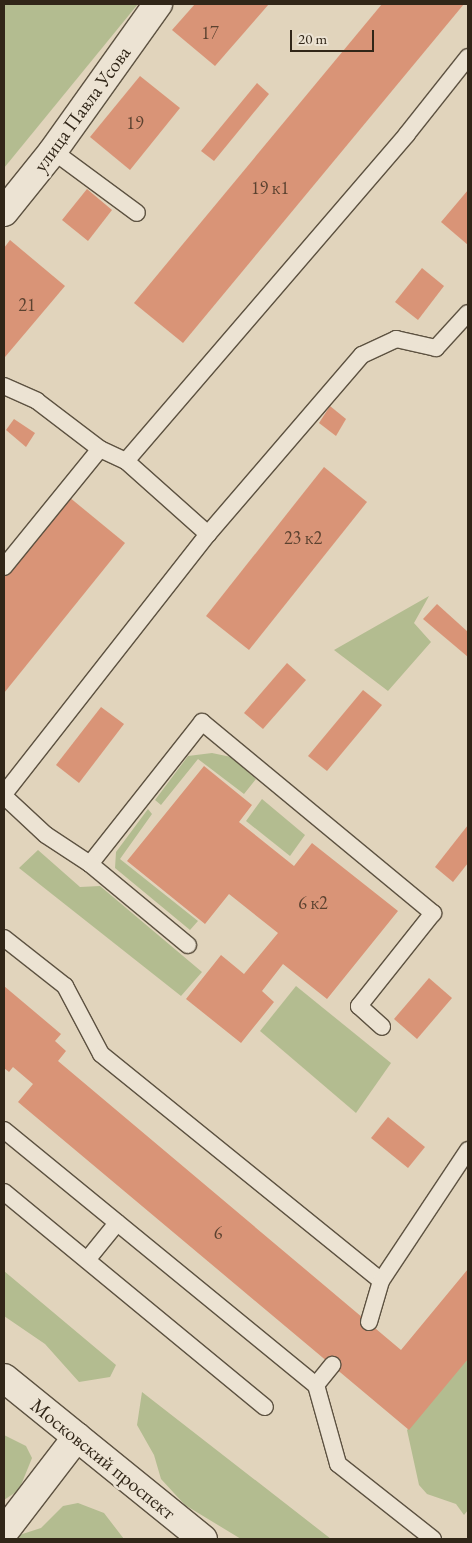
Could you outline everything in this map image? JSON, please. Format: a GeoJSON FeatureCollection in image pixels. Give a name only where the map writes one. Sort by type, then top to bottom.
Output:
{"type":"FeatureCollection","features":[{"type":"Feature","properties":{"kind":"street","name":"улица Павла Усова"},"geometry":{"type":"LineString","coordinates":[[4,212],[53,151],[158,4]]}},
{"type":"Feature","properties":{"kind":"street","name":"Московский проспект"},"geometry":{"type":"LineString","coordinates":[[4,1378],[203,1539]]}},
{"type":"Feature","properties":{"kind":"street"},"geometry":{"type":"LineString","coordinates":[[4,1532],[77,1437]]}},
{"type":"Feature","properties":{"kind":"lane"},"geometry":{"type":"LineString","coordinates":[[126,461],[407,134],[468,57]]}},
{"type":"Feature","properties":{"kind":"lane"},"geometry":{"type":"LineString","coordinates":[[53,151],[137,213]]}},
{"type":"Feature","properties":{"kind":"lane"},"geometry":{"type":"LineString","coordinates":[[188,945],[90,864],[46,835],[4,795],[208,534],[362,355],[396,340],[436,348],[468,313]]}},
{"type":"Feature","properties":{"kind":"lane"},"geometry":{"type":"LineString","coordinates":[[4,387],[37,401],[100,449],[126,461],[208,534]]}},
{"type":"Feature","properties":{"kind":"lane"},"geometry":{"type":"LineString","coordinates":[[4,567],[100,449]]}},
{"type":"Feature","properties":{"kind":"lane"},"geometry":{"type":"LineString","coordinates":[[90,864],[202,722],[432,913],[359,1006],[382,1027]]}},
{"type":"Feature","properties":{"kind":"lane"},"geometry":{"type":"LineString","coordinates":[[4,938],[65,986],[101,1054],[381,1281]]}},
{"type":"Feature","properties":{"kind":"lane"},"geometry":{"type":"LineString","coordinates":[[4,1130],[316,1385],[338,1464],[433,1539]]}},
{"type":"Feature","properties":{"kind":"lane"},"geometry":{"type":"LineString","coordinates":[[368,1322],[381,1281],[468,1150]]}},
{"type":"Feature","properties":{"kind":"lane"},"geometry":{"type":"LineString","coordinates":[[4,1192],[265,1407]]}},
{"type":"Feature","properties":{"kind":"lane"},"geometry":{"type":"LineString","coordinates":[[87,1260],[117,1223]]}},
{"type":"Feature","properties":{"kind":"lane"},"geometry":{"type":"LineString","coordinates":[[316,1385],[332,1366]]}},
{"type":"Feature","properties":{"kind":"green space"},"geometry":{"type":"Polygon","coordinates":[[[4,4],[138,4],[4,168],[4,4]]]}},
{"type":"Feature","properties":{"kind":"green space"},"geometry":{"type":"Polygon","coordinates":[[[429,596],[414,623],[431,642],[388,691],[334,650],[429,596]]]}},
{"type":"Feature","properties":{"kind":"green space"},"geometry":{"type":"Polygon","coordinates":[[[212,753],[231,757],[256,779],[244,794],[198,759],[161,805],[155,800],[188,756],[212,753]]]}},
{"type":"Feature","properties":{"kind":"green space"},"geometry":{"type":"Polygon","coordinates":[[[262,799],[305,835],[290,856],[246,821],[262,799]]]}},
{"type":"Feature","properties":{"kind":"green space"},"geometry":{"type":"Polygon","coordinates":[[[148,809],[152,814],[120,859],[198,921],[190,930],[115,868],[116,852],[148,809]]]}},
{"type":"Feature","properties":{"kind":"green space"},"geometry":{"type":"Polygon","coordinates":[[[38,850],[80,887],[100,886],[202,972],[181,996],[19,868],[38,850]]]}},
{"type":"Feature","properties":{"kind":"green space"},"geometry":{"type":"Polygon","coordinates":[[[296,986],[391,1063],[356,1113],[260,1031],[296,986]]]}},
{"type":"Feature","properties":{"kind":"green space"},"geometry":{"type":"Polygon","coordinates":[[[4,1271],[116,1365],[110,1377],[79,1382],[45,1344],[4,1316],[4,1271]]]}},
{"type":"Feature","properties":{"kind":"green space"},"geometry":{"type":"Polygon","coordinates":[[[468,1358],[468,1510],[464,1515],[456,1504],[427,1494],[419,1485],[407,1430],[468,1358]]]}},
{"type":"Feature","properties":{"kind":"green space"},"geometry":{"type":"Polygon","coordinates":[[[142,1392],[331,1539],[241,1539],[185,1505],[161,1479],[154,1455],[137,1425],[142,1392]]]}},
{"type":"Feature","properties":{"kind":"green space"},"geometry":{"type":"Polygon","coordinates":[[[4,1435],[26,1446],[32,1458],[19,1490],[4,1500],[4,1435]]]}},
{"type":"Feature","properties":{"kind":"green space"},"geometry":{"type":"Polygon","coordinates":[[[78,1503],[104,1513],[124,1539],[7,1539],[41,1528],[63,1506],[78,1503]]]}},
{"type":"Feature","properties":{"kind":"building"},"geometry":{"type":"Polygon","coordinates":[[[195,4],[269,4],[215,66],[172,30],[195,4]]]}},
{"type":"Feature","properties":{"kind":"building"},"geometry":{"type":"Polygon","coordinates":[[[382,4],[464,4],[183,343],[134,303],[382,4]]]}},
{"type":"Feature","properties":{"kind":"building"},"geometry":{"type":"Polygon","coordinates":[[[140,76],[180,108],[130,170],[90,137],[140,76]]]}},
{"type":"Feature","properties":{"kind":"building"},"geometry":{"type":"Polygon","coordinates":[[[257,83],[269,94],[214,161],[201,151],[257,83]]]}},
{"type":"Feature","properties":{"kind":"building"},"geometry":{"type":"Polygon","coordinates":[[[87,189],[112,210],[88,241],[62,220],[87,189]]]}},
{"type":"Feature","properties":{"kind":"building"},"geometry":{"type":"Polygon","coordinates":[[[468,190],[468,245],[441,222],[468,190]]]}},
{"type":"Feature","properties":{"kind":"building"},"geometry":{"type":"Polygon","coordinates":[[[10,240],[65,286],[5,357],[4,248],[10,240]]]}},
{"type":"Feature","properties":{"kind":"building"},"geometry":{"type":"Polygon","coordinates":[[[422,268],[444,286],[418,320],[395,302],[422,268]]]}},
{"type":"Feature","properties":{"kind":"building"},"geometry":{"type":"Polygon","coordinates":[[[330,406],[346,419],[336,436],[319,423],[330,406]]]}},
{"type":"Feature","properties":{"kind":"building"},"geometry":{"type":"Polygon","coordinates":[[[14,419],[35,433],[26,447],[6,430],[14,419]]]}},
{"type":"Feature","properties":{"kind":"building"},"geometry":{"type":"Polygon","coordinates":[[[324,467],[367,502],[249,650],[206,616],[324,467]]]}},
{"type":"Feature","properties":{"kind":"building"},"geometry":{"type":"Polygon","coordinates":[[[69,497],[125,543],[4,693],[4,577],[69,497]]]}},
{"type":"Feature","properties":{"kind":"building"},"geometry":{"type":"Polygon","coordinates":[[[437,604],[468,632],[468,657],[423,619],[437,604]]]}},
{"type":"Feature","properties":{"kind":"building"},"geometry":{"type":"Polygon","coordinates":[[[287,663],[306,680],[263,729],[244,713],[287,663]]]}},
{"type":"Feature","properties":{"kind":"building"},"geometry":{"type":"Polygon","coordinates":[[[363,690],[382,705],[327,771],[308,756],[363,690]]]}},
{"type":"Feature","properties":{"kind":"building"},"geometry":{"type":"Polygon","coordinates":[[[101,707],[124,724],[79,783],[56,765],[101,707]]]}},
{"type":"Feature","properties":{"kind":"building"},"geometry":{"type":"Polygon","coordinates":[[[204,766],[252,805],[239,822],[294,866],[312,843],[398,911],[327,999],[283,964],[262,991],[274,1002],[241,1043],[186,999],[221,955],[244,974],[278,933],[229,894],[205,924],[127,861],[204,766]]]}},
{"type":"Feature","properties":{"kind":"building"},"geometry":{"type":"Polygon","coordinates":[[[468,825],[468,863],[453,882],[435,867],[468,825]]]}},
{"type":"Feature","properties":{"kind":"building"},"geometry":{"type":"Polygon","coordinates":[[[429,978],[452,998],[417,1039],[394,1019],[429,978]]]}},
{"type":"Feature","properties":{"kind":"building"},"geometry":{"type":"Polygon","coordinates":[[[4,986],[61,1034],[55,1041],[66,1051],[58,1061],[401,1350],[468,1269],[468,1359],[409,1430],[18,1102],[33,1084],[13,1067],[9,1072],[4,1068],[4,986]]]}},
{"type":"Feature","properties":{"kind":"building"},"geometry":{"type":"Polygon","coordinates":[[[388,1117],[425,1147],[408,1168],[371,1138],[388,1117]]]}}]}
